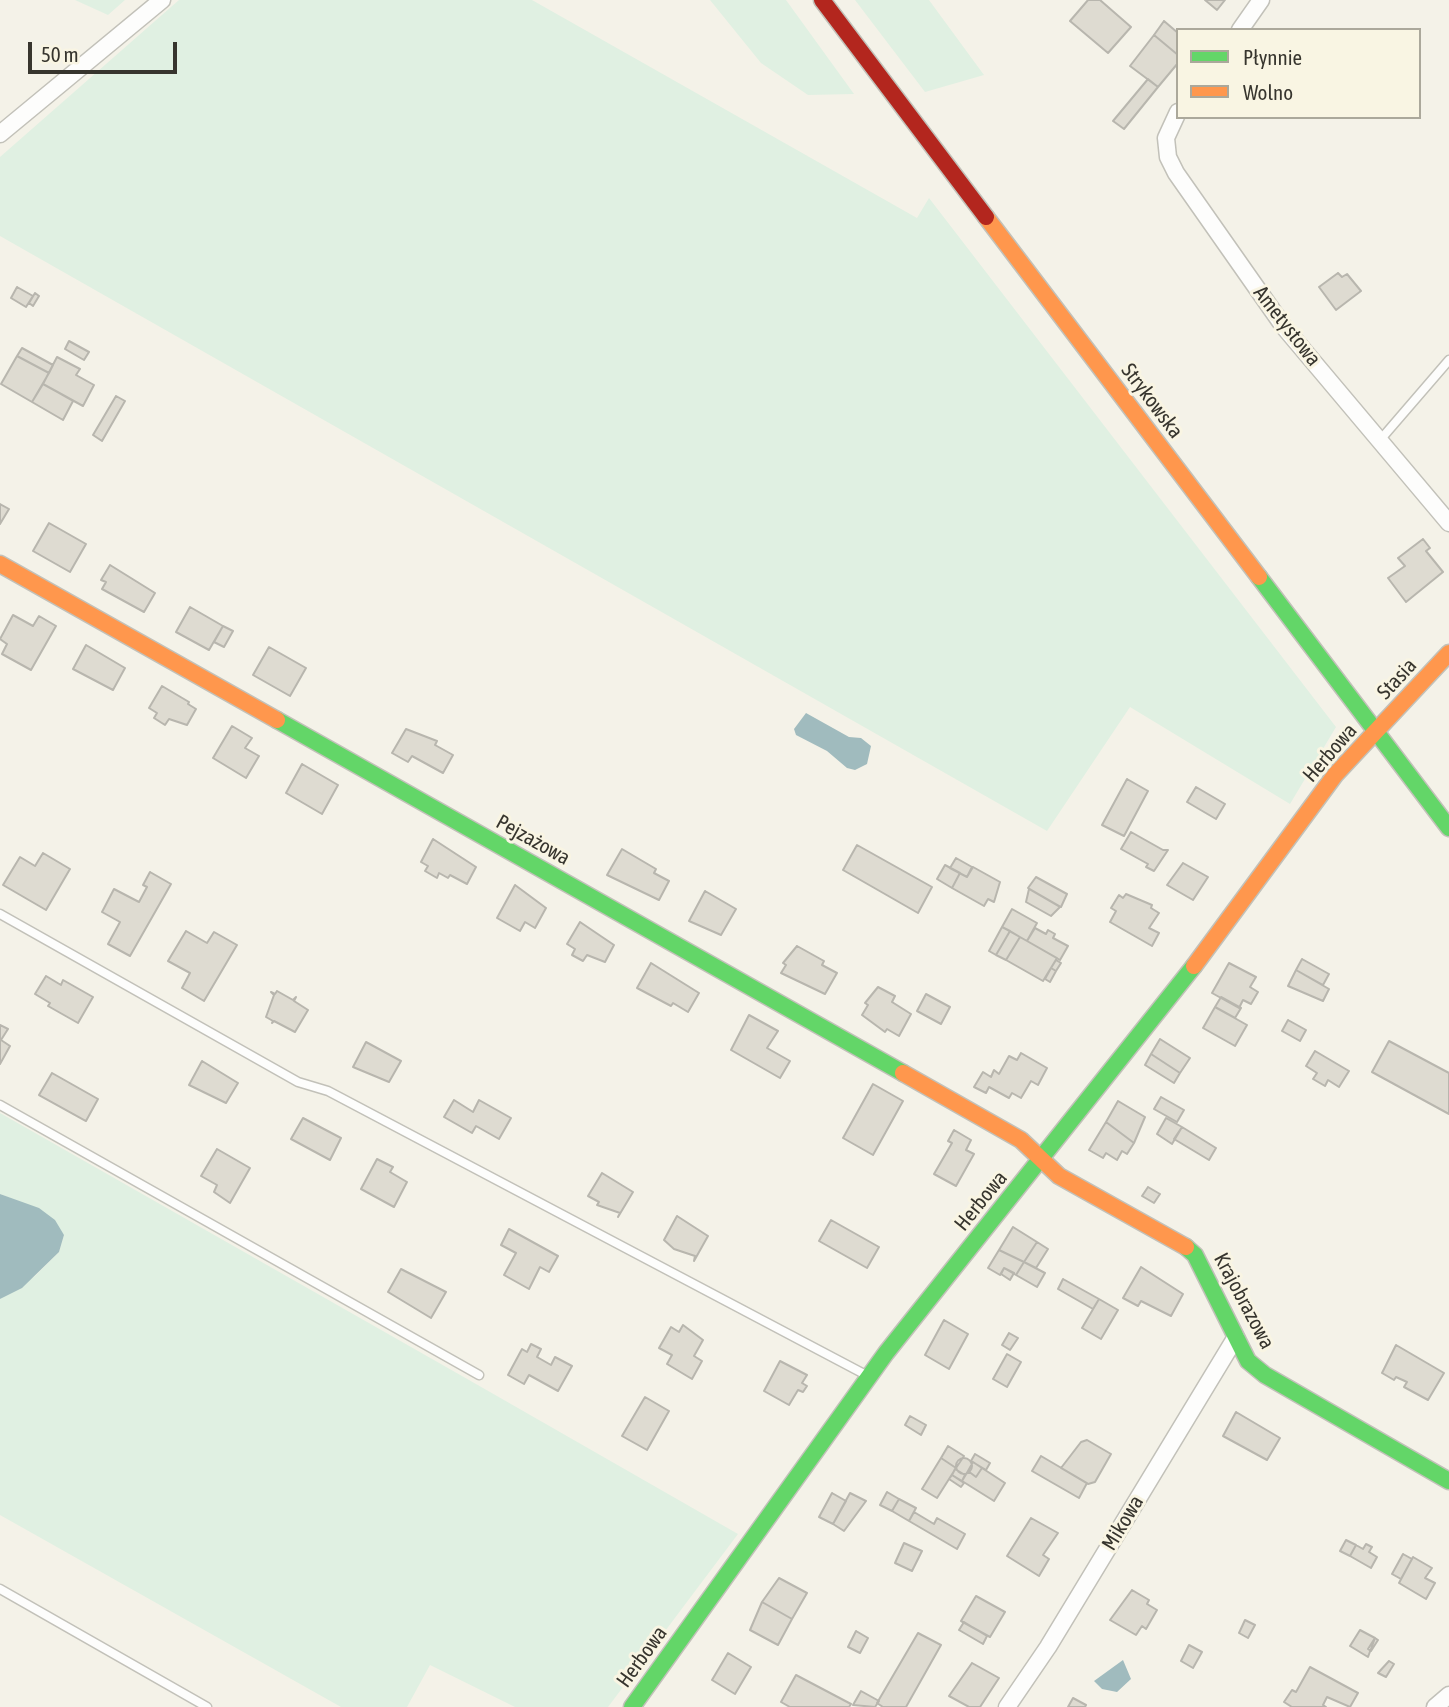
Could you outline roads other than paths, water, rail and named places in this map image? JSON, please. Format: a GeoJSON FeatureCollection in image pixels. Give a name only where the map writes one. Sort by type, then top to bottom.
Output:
{"type":"FeatureCollection","features":[{"type":"Feature","properties":{"kind":"street"},"geometry":{"type":"LineString","coordinates":[[0,134],[162,0]]}},
{"type":"Feature","properties":{"kind":"street","name":"Strykowska"},"geometry":{"type":"LineString","coordinates":[[822,0],[1449,828]]}},
{"type":"Feature","properties":{"kind":"street"},"geometry":{"type":"LineString","coordinates":[[1241,28],[1261,0]]}},
{"type":"Feature","properties":{"kind":"street","name":"Ametystowa"},"geometry":{"type":"LineString","coordinates":[[1176,116],[1166,138],[1168,157],[1176,173],[1284,327],[1449,523]]}},
{"type":"Feature","properties":{"kind":"street","name":"Pejzażowa"},"geometry":{"type":"LineString","coordinates":[[0,564],[1021,1140],[1042,1158]]}},
{"type":"Feature","properties":{"kind":"street","name":"Stasia"},"geometry":{"type":"LineString","coordinates":[[1376,732],[1449,653]]}},
{"type":"Feature","properties":{"kind":"street","name":"Herbowa"},"geometry":{"type":"LineString","coordinates":[[632,1707],[869,1376],[1225,928],[1335,775],[1376,732]]}},
{"type":"Feature","properties":{"kind":"street","name":"Krajobrazowa"},"geometry":{"type":"LineString","coordinates":[[1042,1158],[1059,1175],[1176,1239],[1195,1255],[1248,1361],[1265,1375],[1449,1481]]}},
{"type":"Feature","properties":{"kind":"street","name":"Mikowa"},"geometry":{"type":"LineString","coordinates":[[1007,1707],[1048,1647],[1236,1337]]}},
{"type":"Feature","properties":{"kind":"street"},"geometry":{"type":"LineString","coordinates":[[1435,1707],[1449,1695]]}},
{"type":"Feature","properties":{"kind":"lane"},"geometry":{"type":"LineString","coordinates":[[1381,439],[1449,360]]}},
{"type":"Feature","properties":{"kind":"lane"},"geometry":{"type":"LineString","coordinates":[[0,914],[298,1082],[328,1091],[869,1376]]}},
{"type":"Feature","properties":{"kind":"lane"},"geometry":{"type":"LineString","coordinates":[[0,1105],[479,1375]]}},
{"type":"Feature","properties":{"kind":"lane"},"geometry":{"type":"LineString","coordinates":[[0,1589],[207,1707]]}},
{"type":"Feature","properties":{"kind":"water"},"geometry":{"type":"Polygon","coordinates":[[[806,713],[849,737],[861,738],[871,746],[867,764],[855,770],[847,768],[827,751],[796,735],[794,729],[806,713]]]}},
{"type":"Feature","properties":{"kind":"water"},"geometry":{"type":"Polygon","coordinates":[[[0,1194],[39,1208],[55,1220],[64,1235],[59,1252],[22,1288],[0,1299],[0,1194]]]}},
{"type":"Feature","properties":{"kind":"water"},"geometry":{"type":"Polygon","coordinates":[[[1123,1660],[1131,1679],[1117,1692],[1102,1689],[1094,1681],[1123,1660]]]}}]}
